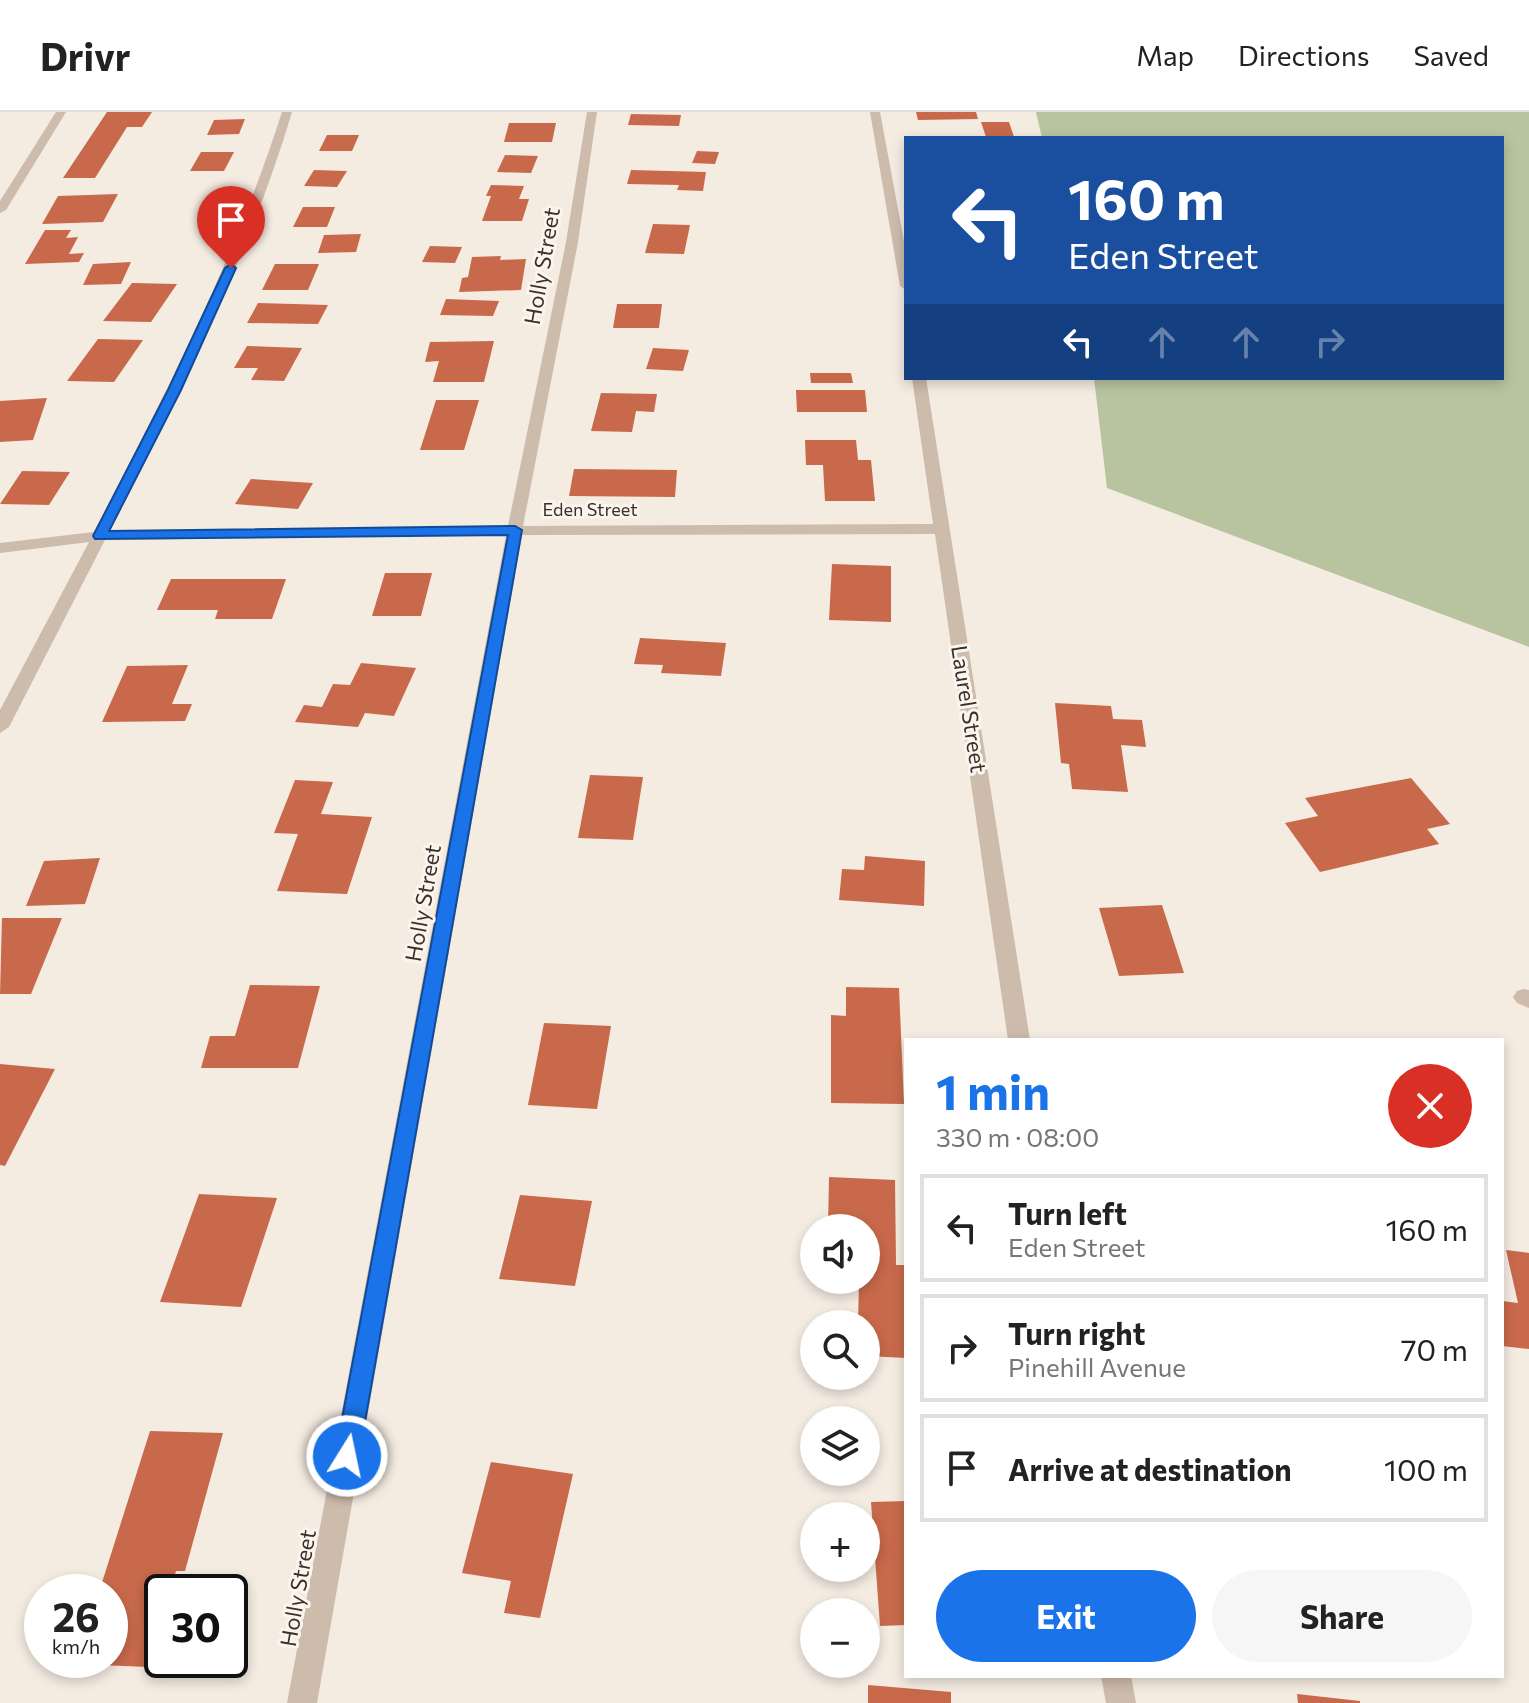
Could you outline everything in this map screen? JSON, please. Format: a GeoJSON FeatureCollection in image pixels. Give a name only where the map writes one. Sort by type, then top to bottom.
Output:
{"type":"FeatureCollection","features":[{"type":"Feature","properties":{"kind":"street"},"geometry":{"type":"LineString","coordinates":[[0,210],[61,112]]}},
{"type":"Feature","properties":{"kind":"street"},"geometry":{"type":"LineString","coordinates":[[0,727],[100,536],[219,294],[253,214],[287,112]]}},
{"type":"Feature","properties":{"kind":"street","name":"Holly Street"},"geometry":{"type":"LineString","coordinates":[[302,1703],[515,530],[572,242],[592,112]]}},
{"type":"Feature","properties":{"kind":"street"},"geometry":{"type":"LineString","coordinates":[[875,112],[904,275]]}},
{"type":"Feature","properties":{"kind":"street","name":"Laurel Street"},"geometry":{"type":"LineString","coordinates":[[919,380],[1019,1038]]}},
{"type":"Feature","properties":{"kind":"street","name":"Eden Street"},"geometry":{"type":"LineString","coordinates":[[0,548],[100,536],[515,530],[941,529]]}},
{"type":"Feature","properties":{"kind":"street"},"geometry":{"type":"LineString","coordinates":[[1116,1678],[1121,1703]]}},
{"type":"Feature","properties":{"kind":"green space"},"geometry":{"type":"Polygon","coordinates":[[[1036,112],[1529,112],[1529,647],[1107,488],[1094,380],[1504,380],[1504,136],[1042,136],[1036,112]]]}},
{"type":"Feature","properties":{"kind":"building"},"geometry":{"type":"Polygon","coordinates":[[[107,112],[152,112],[142,127],[127,127],[95,178],[63,178],[107,112]]]}},
{"type":"Feature","properties":{"kind":"building"},"geometry":{"type":"Polygon","coordinates":[[[916,112],[976,112],[978,119],[918,120],[916,112]]]}},
{"type":"Feature","properties":{"kind":"building"},"geometry":{"type":"Polygon","coordinates":[[[631,114],[681,115],[679,126],[628,125],[631,114]]]}},
{"type":"Feature","properties":{"kind":"building"},"geometry":{"type":"Polygon","coordinates":[[[245,119],[239,134],[207,135],[214,120],[245,119]]]}},
{"type":"Feature","properties":{"kind":"building"},"geometry":{"type":"Polygon","coordinates":[[[981,122],[1009,122],[1014,136],[986,136],[981,122]]]}},
{"type":"Feature","properties":{"kind":"building"},"geometry":{"type":"Polygon","coordinates":[[[509,123],[556,123],[552,142],[504,142],[509,123]]]}},
{"type":"Feature","properties":{"kind":"building"},"geometry":{"type":"Polygon","coordinates":[[[327,135],[359,135],[352,151],[319,151],[327,135]]]}},
{"type":"Feature","properties":{"kind":"building"},"geometry":{"type":"Polygon","coordinates":[[[697,151],[719,152],[715,164],[692,163],[697,151]]]}},
{"type":"Feature","properties":{"kind":"building"},"geometry":{"type":"Polygon","coordinates":[[[201,152],[234,152],[224,171],[190,171],[201,152]]]}},
{"type":"Feature","properties":{"kind":"building"},"geometry":{"type":"Polygon","coordinates":[[[505,155],[538,156],[531,173],[497,172],[505,155]]]}},
{"type":"Feature","properties":{"kind":"building"},"geometry":{"type":"Polygon","coordinates":[[[314,170],[347,171],[337,187],[304,186],[314,170]]]}},
{"type":"Feature","properties":{"kind":"building"},"geometry":{"type":"Polygon","coordinates":[[[631,170],[706,172],[703,191],[677,190],[679,185],[627,184],[631,170]]]}},
{"type":"Feature","properties":{"kind":"building"},"geometry":{"type":"Polygon","coordinates":[[[491,185],[524,186],[519,199],[529,199],[522,221],[482,221],[491,196],[486,196],[491,185]]]}},
{"type":"Feature","properties":{"kind":"building"},"geometry":{"type":"Polygon","coordinates":[[[118,194],[103,222],[42,224],[58,196],[118,194]]]}},
{"type":"Feature","properties":{"kind":"building"},"geometry":{"type":"Polygon","coordinates":[[[303,207],[335,207],[327,227],[293,227],[303,207]]]}},
{"type":"Feature","properties":{"kind":"building"},"geometry":{"type":"Polygon","coordinates":[[[653,224],[690,225],[684,254],[645,253],[653,224]]]}},
{"type":"Feature","properties":{"kind":"building"},"geometry":{"type":"Polygon","coordinates":[[[45,230],[71,230],[66,238],[78,237],[69,254],[84,253],[79,262],[25,264],[45,230]]]}},
{"type":"Feature","properties":{"kind":"building"},"geometry":{"type":"Polygon","coordinates":[[[361,234],[356,252],[318,253],[324,235],[361,234]]]}},
{"type":"Feature","properties":{"kind":"building"},"geometry":{"type":"Polygon","coordinates":[[[430,246],[462,247],[455,263],[422,262],[430,246]]]}},
{"type":"Feature","properties":{"kind":"building"},"geometry":{"type":"Polygon","coordinates":[[[501,256],[500,260],[526,259],[521,290],[459,292],[462,278],[468,277],[472,257],[501,256]]]}},
{"type":"Feature","properties":{"kind":"building"},"geometry":{"type":"Polygon","coordinates":[[[131,262],[121,284],[83,285],[93,264],[131,262]]]}},
{"type":"Feature","properties":{"kind":"building"},"geometry":{"type":"Polygon","coordinates":[[[275,264],[319,264],[308,290],[262,290],[275,264]]]}},
{"type":"Feature","properties":{"kind":"building"},"geometry":{"type":"Polygon","coordinates":[[[132,283],[177,284],[151,322],[103,321],[132,283]]]}},
{"type":"Feature","properties":{"kind":"building"},"geometry":{"type":"Polygon","coordinates":[[[446,299],[499,301],[493,316],[440,315],[446,299]]]}},
{"type":"Feature","properties":{"kind":"building"},"geometry":{"type":"Polygon","coordinates":[[[258,303],[328,305],[318,324],[247,323],[258,303]]]}},
{"type":"Feature","properties":{"kind":"building"},"geometry":{"type":"Polygon","coordinates":[[[617,304],[662,304],[659,328],[613,328],[617,304]]]}},
{"type":"Feature","properties":{"kind":"building"},"geometry":{"type":"Polygon","coordinates":[[[98,339],[143,340],[114,382],[67,381],[98,339]]]}},
{"type":"Feature","properties":{"kind":"building"},"geometry":{"type":"Polygon","coordinates":[[[494,341],[484,382],[433,382],[439,361],[425,362],[430,342],[494,341]]]}},
{"type":"Feature","properties":{"kind":"building"},"geometry":{"type":"Polygon","coordinates":[[[247,346],[302,348],[284,381],[251,380],[258,368],[234,368],[247,346]]]}},
{"type":"Feature","properties":{"kind":"building"},"geometry":{"type":"Polygon","coordinates":[[[653,348],[689,350],[683,371],[646,369],[653,348]]]}},
{"type":"Feature","properties":{"kind":"building"},"geometry":{"type":"Polygon","coordinates":[[[810,373],[851,373],[853,383],[811,383],[810,373]]]}},
{"type":"Feature","properties":{"kind":"building"},"geometry":{"type":"Polygon","coordinates":[[[796,390],[865,390],[867,412],[797,412],[796,390]]]}},
{"type":"Feature","properties":{"kind":"building"},"geometry":{"type":"Polygon","coordinates":[[[601,393],[657,394],[654,412],[636,411],[632,432],[591,431],[601,393]]]}},
{"type":"Feature","properties":{"kind":"building"},"geometry":{"type":"Polygon","coordinates":[[[47,398],[33,440],[0,442],[0,401],[47,398]]]}},
{"type":"Feature","properties":{"kind":"building"},"geometry":{"type":"Polygon","coordinates":[[[436,400],[479,400],[464,450],[420,450],[436,400]]]}},
{"type":"Feature","properties":{"kind":"building"},"geometry":{"type":"Polygon","coordinates":[[[805,440],[856,440],[858,460],[871,460],[875,501],[825,501],[823,465],[806,465],[805,440]]]}},
{"type":"Feature","properties":{"kind":"building"},"geometry":{"type":"Polygon","coordinates":[[[574,469],[677,470],[675,497],[569,496],[574,469]]]}},
{"type":"Feature","properties":{"kind":"building"},"geometry":{"type":"Polygon","coordinates":[[[22,471],[70,472],[49,505],[0,504],[22,471]]]}},
{"type":"Feature","properties":{"kind":"building"},"geometry":{"type":"Polygon","coordinates":[[[251,479],[313,483],[298,509],[235,504],[251,479]]]}},
{"type":"Feature","properties":{"kind":"building"},"geometry":{"type":"Polygon","coordinates":[[[832,564],[891,566],[891,622],[829,620],[832,564]]]}},
{"type":"Feature","properties":{"kind":"building"},"geometry":{"type":"Polygon","coordinates":[[[385,573],[432,573],[421,616],[372,616],[385,573]]]}},
{"type":"Feature","properties":{"kind":"building"},"geometry":{"type":"Polygon","coordinates":[[[171,579],[286,579],[272,619],[215,619],[218,610],[157,610],[171,579]]]}},
{"type":"Feature","properties":{"kind":"building"},"geometry":{"type":"Polygon","coordinates":[[[640,638],[726,643],[721,676],[661,673],[663,665],[634,664],[640,638]]]}},
{"type":"Feature","properties":{"kind":"building"},"geometry":{"type":"Polygon","coordinates":[[[361,663],[416,668],[394,716],[365,713],[358,727],[295,722],[304,705],[322,707],[333,684],[350,685],[361,663]]]}},
{"type":"Feature","properties":{"kind":"building"},"geometry":{"type":"Polygon","coordinates":[[[188,665],[172,704],[192,704],[185,721],[102,722],[127,666],[188,665]]]}},
{"type":"Feature","properties":{"kind":"building"},"geometry":{"type":"Polygon","coordinates":[[[1055,703],[1111,706],[1113,719],[1142,720],[1146,747],[1121,745],[1128,792],[1072,789],[1069,764],[1061,763],[1055,703]]]}},
{"type":"Feature","properties":{"kind":"building"},"geometry":{"type":"Polygon","coordinates":[[[590,775],[643,777],[633,840],[578,838],[590,775]]]}},
{"type":"Feature","properties":{"kind":"building"},"geometry":{"type":"Polygon","coordinates":[[[1411,778],[1450,824],[1427,829],[1439,844],[1320,872],[1285,823],[1318,816],[1305,798],[1411,778]]]}},
{"type":"Feature","properties":{"kind":"building"},"geometry":{"type":"Polygon","coordinates":[[[295,780],[333,782],[321,814],[372,817],[347,894],[277,891],[298,834],[274,833],[295,780]]]}},
{"type":"Feature","properties":{"kind":"building"},"geometry":{"type":"Polygon","coordinates":[[[865,856],[925,861],[924,906],[839,900],[842,869],[864,870],[865,856]]]}},
{"type":"Feature","properties":{"kind":"building"},"geometry":{"type":"Polygon","coordinates":[[[100,858],[85,904],[26,906],[44,861],[100,858]]]}},
{"type":"Feature","properties":{"kind":"building"},"geometry":{"type":"Polygon","coordinates":[[[1162,905],[1184,973],[1119,976],[1099,908],[1162,905]]]}},
{"type":"Feature","properties":{"kind":"building"},"geometry":{"type":"Polygon","coordinates":[[[2,918],[62,918],[31,994],[0,994],[2,918]]]}},
{"type":"Feature","properties":{"kind":"building"},"geometry":{"type":"Polygon","coordinates":[[[250,985],[320,986],[298,1068],[201,1068],[210,1036],[235,1036],[250,985]]]}},
{"type":"Feature","properties":{"kind":"building"},"geometry":{"type":"Polygon","coordinates":[[[846,987],[899,988],[904,1104],[831,1103],[831,1015],[846,1016],[846,987]]]}},
{"type":"Feature","properties":{"kind":"building"},"geometry":{"type":"Polygon","coordinates":[[[544,1023],[611,1026],[597,1109],[528,1105],[544,1023]]]}},
{"type":"Feature","properties":{"kind":"building"},"geometry":{"type":"Polygon","coordinates":[[[0,1064],[55,1069],[5,1166],[0,1165],[0,1064]]]}},
{"type":"Feature","properties":{"kind":"building"},"geometry":{"type":"Polygon","coordinates":[[[829,1177],[895,1180],[896,1265],[904,1265],[904,1358],[880,1357],[880,1310],[858,1310],[859,1294],[880,1294],[880,1214],[828,1214],[829,1177]]]}},
{"type":"Feature","properties":{"kind":"building"},"geometry":{"type":"Polygon","coordinates":[[[199,1194],[277,1198],[241,1307],[160,1302],[199,1194]]]}},
{"type":"Feature","properties":{"kind":"building"},"geometry":{"type":"Polygon","coordinates":[[[520,1195],[592,1201],[575,1286],[499,1279],[520,1195]]]}},
{"type":"Feature","properties":{"kind":"building"},"geometry":{"type":"Polygon","coordinates":[[[1506,1250],[1529,1253],[1529,1349],[1504,1346],[1504,1301],[1518,1303],[1506,1250]]]}},
{"type":"Feature","properties":{"kind":"building"},"geometry":{"type":"Polygon","coordinates":[[[150,1431],[223,1433],[185,1571],[144,1574],[144,1667],[128,1666],[128,1574],[105,1574],[150,1431]]]}},
{"type":"Feature","properties":{"kind":"building"},"geometry":{"type":"Polygon","coordinates":[[[491,1462],[573,1474],[540,1618],[504,1613],[511,1581],[462,1573],[491,1462]]]}},
{"type":"Feature","properties":{"kind":"building"},"geometry":{"type":"Polygon","coordinates":[[[904,1501],[904,1625],[880,1626],[880,1502],[871,1502],[904,1501]]]}},
{"type":"Feature","properties":{"kind":"building"},"geometry":{"type":"Polygon","coordinates":[[[868,1685],[951,1692],[951,1703],[868,1703],[868,1685]]]}},
{"type":"Feature","properties":{"kind":"building"},"geometry":{"type":"Polygon","coordinates":[[[1297,1694],[1360,1701],[1360,1703],[1298,1703],[1297,1694]]]}},
{"type":"Feature","properties":{"kind":"route"},"geometry":{"type":"LineString","coordinates":[[231,268],[100,536],[515,530],[347,1456]]}}]}
